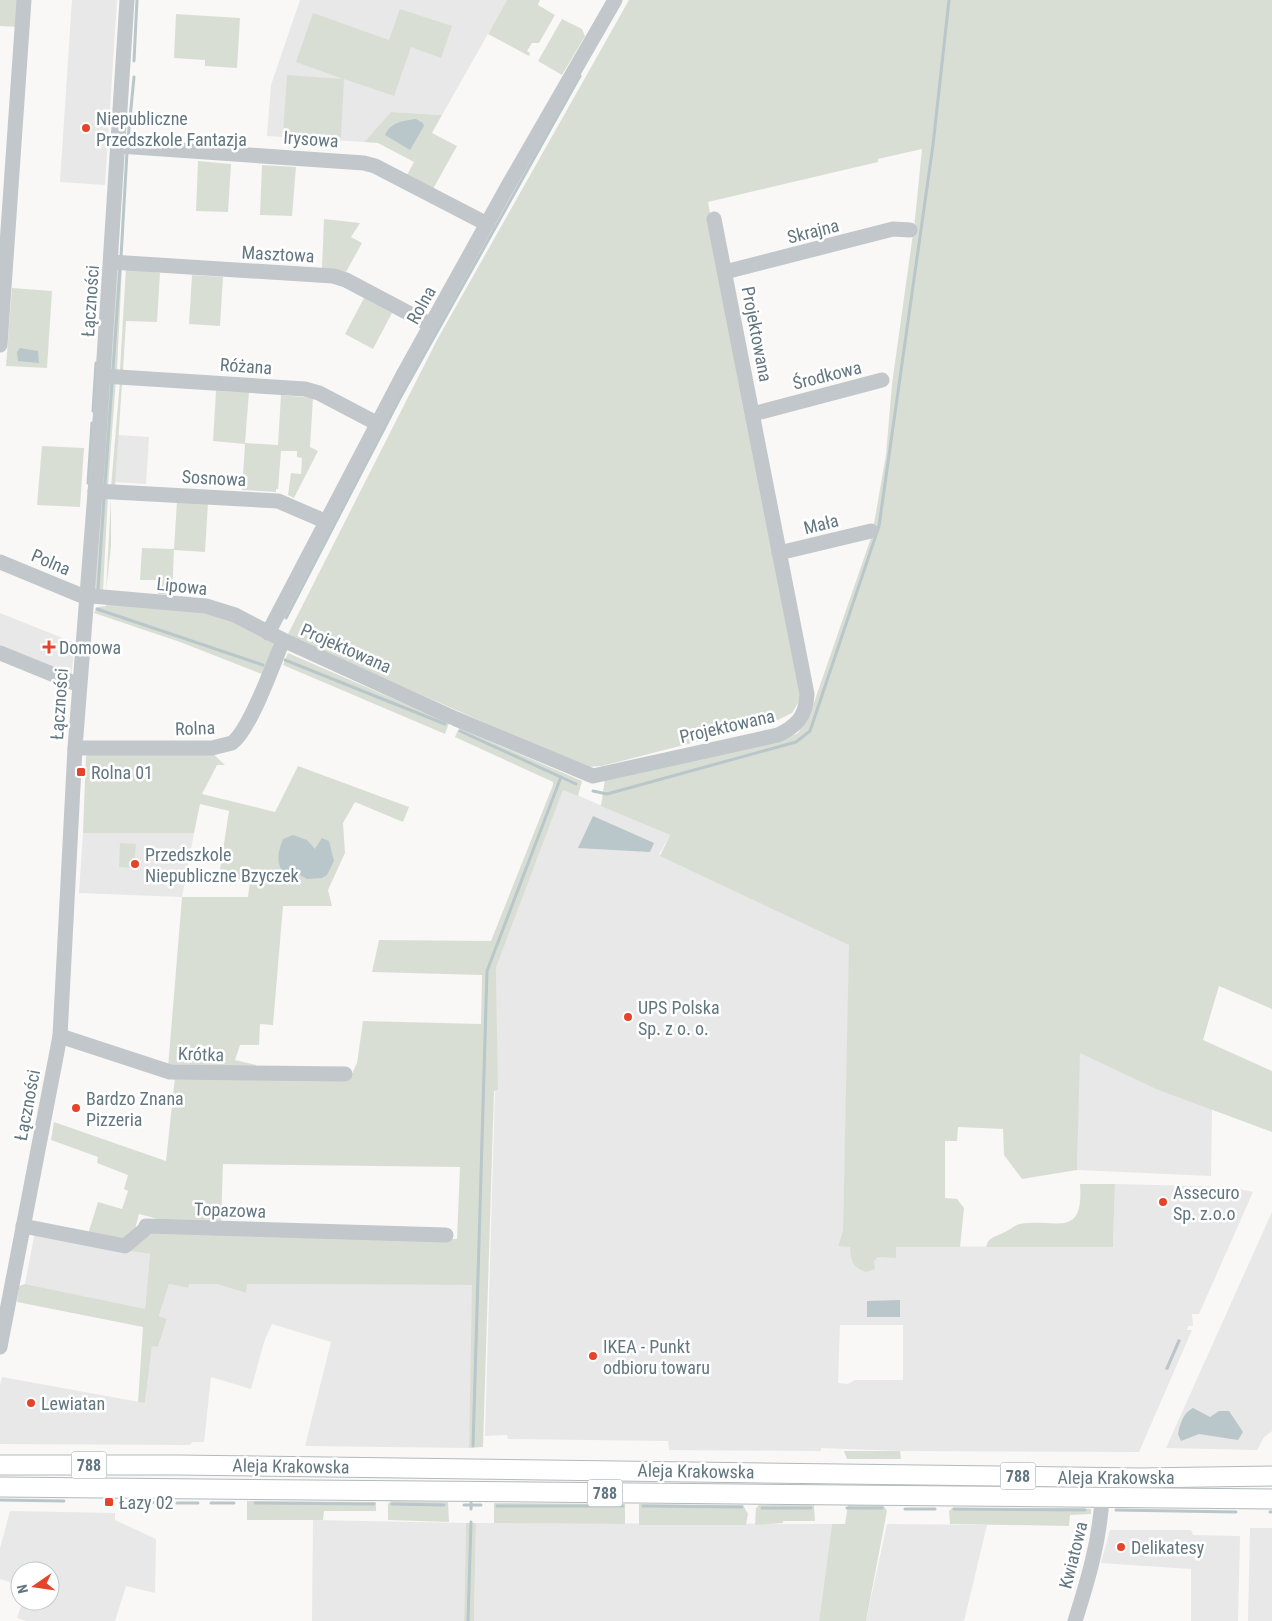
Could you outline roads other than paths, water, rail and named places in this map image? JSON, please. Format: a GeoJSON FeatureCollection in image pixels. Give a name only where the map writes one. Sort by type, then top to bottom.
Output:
{"type":"FeatureCollection","features":[{"type":"Feature","properties":{"kind":"main road","name":"Aleja Krakowska"},"geometry":{"type":"LineString","coordinates":[[0,1465],[178,1465],[1140,1478],[1272,1476]]}},
{"type":"Feature","properties":{"kind":"main road","name":"Aleja Krakowska"},"geometry":{"type":"LineString","coordinates":[[0,1487],[1272,1499]]}},
{"type":"Feature","properties":{"kind":"street"},"geometry":{"type":"LineString","coordinates":[[0,345],[24,0]]}},
{"type":"Feature","properties":{"kind":"street","name":"Łączności"},"geometry":{"type":"LineString","coordinates":[[0,1347],[60,1036],[79,685],[111,262],[127,0]]}},
{"type":"Feature","properties":{"kind":"street","name":"Rolna"},"geometry":{"type":"LineString","coordinates":[[268,633],[431,325],[615,0]]}},
{"type":"Feature","properties":{"kind":"street","name":"Irysowa"},"geometry":{"type":"LineString","coordinates":[[119,146],[364,163],[375,166],[487,224]]}},
{"type":"Feature","properties":{"kind":"street","name":"Projektowana"},"geometry":{"type":"LineString","coordinates":[[268,633],[526,749],[593,776],[778,734],[797,723],[806,706],[807,694],[714,219]]}},
{"type":"Feature","properties":{"kind":"street","name":"Skrajna"},"geometry":{"type":"LineString","coordinates":[[725,272],[893,229],[910,230]]}},
{"type":"Feature","properties":{"kind":"street","name":"Masztowa"},"geometry":{"type":"LineString","coordinates":[[111,262],[336,276],[431,325]]}},
{"type":"Feature","properties":{"kind":"street","name":"Różana"},"geometry":{"type":"LineString","coordinates":[[103,376],[305,389],[319,392],[378,424]]}},
{"type":"Feature","properties":{"kind":"street","name":"Środkowa"},"geometry":{"type":"LineString","coordinates":[[753,414],[882,380]]}},
{"type":"Feature","properties":{"kind":"street","name":"Sosnowa"},"geometry":{"type":"LineString","coordinates":[[95,490],[278,501],[327,522]]}},
{"type":"Feature","properties":{"kind":"street","name":"Mała"},"geometry":{"type":"LineString","coordinates":[[780,553],[871,531]]}},
{"type":"Feature","properties":{"kind":"street","name":"Polna"},"geometry":{"type":"LineString","coordinates":[[0,562],[87,597]]}},
{"type":"Feature","properties":{"kind":"street","name":"Lipowa"},"geometry":{"type":"LineString","coordinates":[[87,597],[206,606],[226,611],[268,633]]}},
{"type":"Feature","properties":{"kind":"street","name":"Rolna"},"geometry":{"type":"LineString","coordinates":[[75,748],[212,748],[232,743],[254,708],[272,672],[283,640]]}},
{"type":"Feature","properties":{"kind":"street"},"geometry":{"type":"LineString","coordinates":[[0,653],[79,685]]}},
{"type":"Feature","properties":{"kind":"street","name":"Krótka"},"geometry":{"type":"LineString","coordinates":[[60,1036],[170,1072],[346,1074]]}},
{"type":"Feature","properties":{"kind":"street","name":"Topazowa"},"geometry":{"type":"LineString","coordinates":[[23,1226],[125,1246],[144,1230],[146,1226],[446,1235]]}},
{"type":"Feature","properties":{"kind":"street","name":"Kwiatowa"},"geometry":{"type":"LineString","coordinates":[[1075,1621],[1094,1555],[1101,1519],[1102,1497]]}},
{"type":"Feature","properties":{"kind":"waterway"},"geometry":{"type":"LineString","coordinates":[[134,61],[137,0]]}},
{"type":"Feature","properties":{"kind":"waterway"},"geometry":{"type":"LineString","coordinates":[[593,791],[607,794],[796,742],[810,731],[879,526],[933,145],[949,0]]}},
{"type":"Feature","properties":{"kind":"waterway"},"geometry":{"type":"LineString","coordinates":[[286,618],[400,398],[580,76]]}},
{"type":"Feature","properties":{"kind":"waterway"},"geometry":{"type":"LineString","coordinates":[[128,139],[134,77]]}},
{"type":"Feature","properties":{"kind":"waterway"},"geometry":{"type":"LineString","coordinates":[[121,257],[127,152]]}},
{"type":"Feature","properties":{"kind":"waterway"},"geometry":{"type":"LineString","coordinates":[[113,370],[120,268]]}},
{"type":"Feature","properties":{"kind":"waterway"},"geometry":{"type":"LineString","coordinates":[[93,411],[96,363]]}},
{"type":"Feature","properties":{"kind":"waterway"},"geometry":{"type":"LineString","coordinates":[[105,484],[112,382]]}},
{"type":"Feature","properties":{"kind":"waterway"},"geometry":{"type":"LineString","coordinates":[[88,483],[92,423]]}},
{"type":"Feature","properties":{"kind":"waterway"},"geometry":{"type":"LineString","coordinates":[[98,589],[104,498]]}},
{"type":"Feature","properties":{"kind":"waterway"},"geometry":{"type":"LineString","coordinates":[[97,609],[263,665]]}},
{"type":"Feature","properties":{"kind":"waterway"},"geometry":{"type":"LineString","coordinates":[[285,660],[445,724]]}},
{"type":"Feature","properties":{"kind":"waterway"},"geometry":{"type":"LineString","coordinates":[[460,731],[576,784]]}},
{"type":"Feature","properties":{"kind":"waterway"},"geometry":{"type":"LineString","coordinates":[[473,1446],[487,971],[561,777]]}},
{"type":"Feature","properties":{"kind":"waterway"},"geometry":{"type":"LineString","coordinates":[[0,1500],[64,1501]]}},
{"type":"Feature","properties":{"kind":"waterway"},"geometry":{"type":"LineString","coordinates":[[143,1502],[166,1503]]}},
{"type":"Feature","properties":{"kind":"waterway"},"geometry":{"type":"LineString","coordinates":[[177,1503],[198,1503]]}},
{"type":"Feature","properties":{"kind":"waterway"},"geometry":{"type":"LineString","coordinates":[[211,1503],[234,1503]]}},
{"type":"Feature","properties":{"kind":"waterway"},"geometry":{"type":"LineString","coordinates":[[255,1503],[374,1504]]}},
{"type":"Feature","properties":{"kind":"waterway"},"geometry":{"type":"LineString","coordinates":[[471,1503],[471,1509]]}},
{"type":"Feature","properties":{"kind":"waterway"},"geometry":{"type":"LineString","coordinates":[[392,1504],[444,1505]]}},
{"type":"Feature","properties":{"kind":"waterway"},"geometry":{"type":"LineString","coordinates":[[464,1505],[481,1505]]}},
{"type":"Feature","properties":{"kind":"waterway"},"geometry":{"type":"LineString","coordinates":[[497,1506],[623,1506]]}},
{"type":"Feature","properties":{"kind":"waterway"},"geometry":{"type":"LineString","coordinates":[[643,1506],[742,1507]]}},
{"type":"Feature","properties":{"kind":"waterway"},"geometry":{"type":"LineString","coordinates":[[762,1508],[811,1508]]}},
{"type":"Feature","properties":{"kind":"waterway"},"geometry":{"type":"LineString","coordinates":[[847,1508],[882,1508]]}},
{"type":"Feature","properties":{"kind":"waterway"},"geometry":{"type":"LineString","coordinates":[[905,1509],[935,1509]]}},
{"type":"Feature","properties":{"kind":"waterway"},"geometry":{"type":"LineString","coordinates":[[954,1509],[1085,1510]]}},
{"type":"Feature","properties":{"kind":"waterway"},"geometry":{"type":"LineString","coordinates":[[1116,1510],[1236,1512]]}},
{"type":"Feature","properties":{"kind":"waterway"},"geometry":{"type":"LineString","coordinates":[[468,1621],[471,1522]]}},
{"type":"Feature","properties":{"kind":"place","name":"Niepubliczne Przedszkole Fantazja"},"geometry":{"type":"Point","coordinates":[86,128]}},
{"type":"Feature","properties":{"kind":"place","name":"Domowa"},"geometry":{"type":"Point","coordinates":[49,647]}},
{"type":"Feature","properties":{"kind":"place","name":"Rolna 01"},"geometry":{"type":"Point","coordinates":[81,772]}},
{"type":"Feature","properties":{"kind":"place","name":"Przedszkole Niepubliczne Bzyczek"},"geometry":{"type":"Point","coordinates":[135,864]}},
{"type":"Feature","properties":{"kind":"place","name":"UPS Polska Sp. z o. o."},"geometry":{"type":"Point","coordinates":[628,1017]}},
{"type":"Feature","properties":{"kind":"place","name":"Bardzo Znana Pizzeria"},"geometry":{"type":"Point","coordinates":[76,1108]}},
{"type":"Feature","properties":{"kind":"place","name":"Assecuro Sp. z.o.o"},"geometry":{"type":"Point","coordinates":[1163,1202]}},
{"type":"Feature","properties":{"kind":"place","name":"IKEA - Punkt odbioru towaru"},"geometry":{"type":"Point","coordinates":[593,1356]}},
{"type":"Feature","properties":{"kind":"place","name":"Lewiatan"},"geometry":{"type":"Point","coordinates":[31,1403]}},
{"type":"Feature","properties":{"kind":"place","name":"Łazy 02"},"geometry":{"type":"Point","coordinates":[109,1502]}},
{"type":"Feature","properties":{"kind":"place","name":"Delikatesy"},"geometry":{"type":"Point","coordinates":[1121,1547]}}]}
